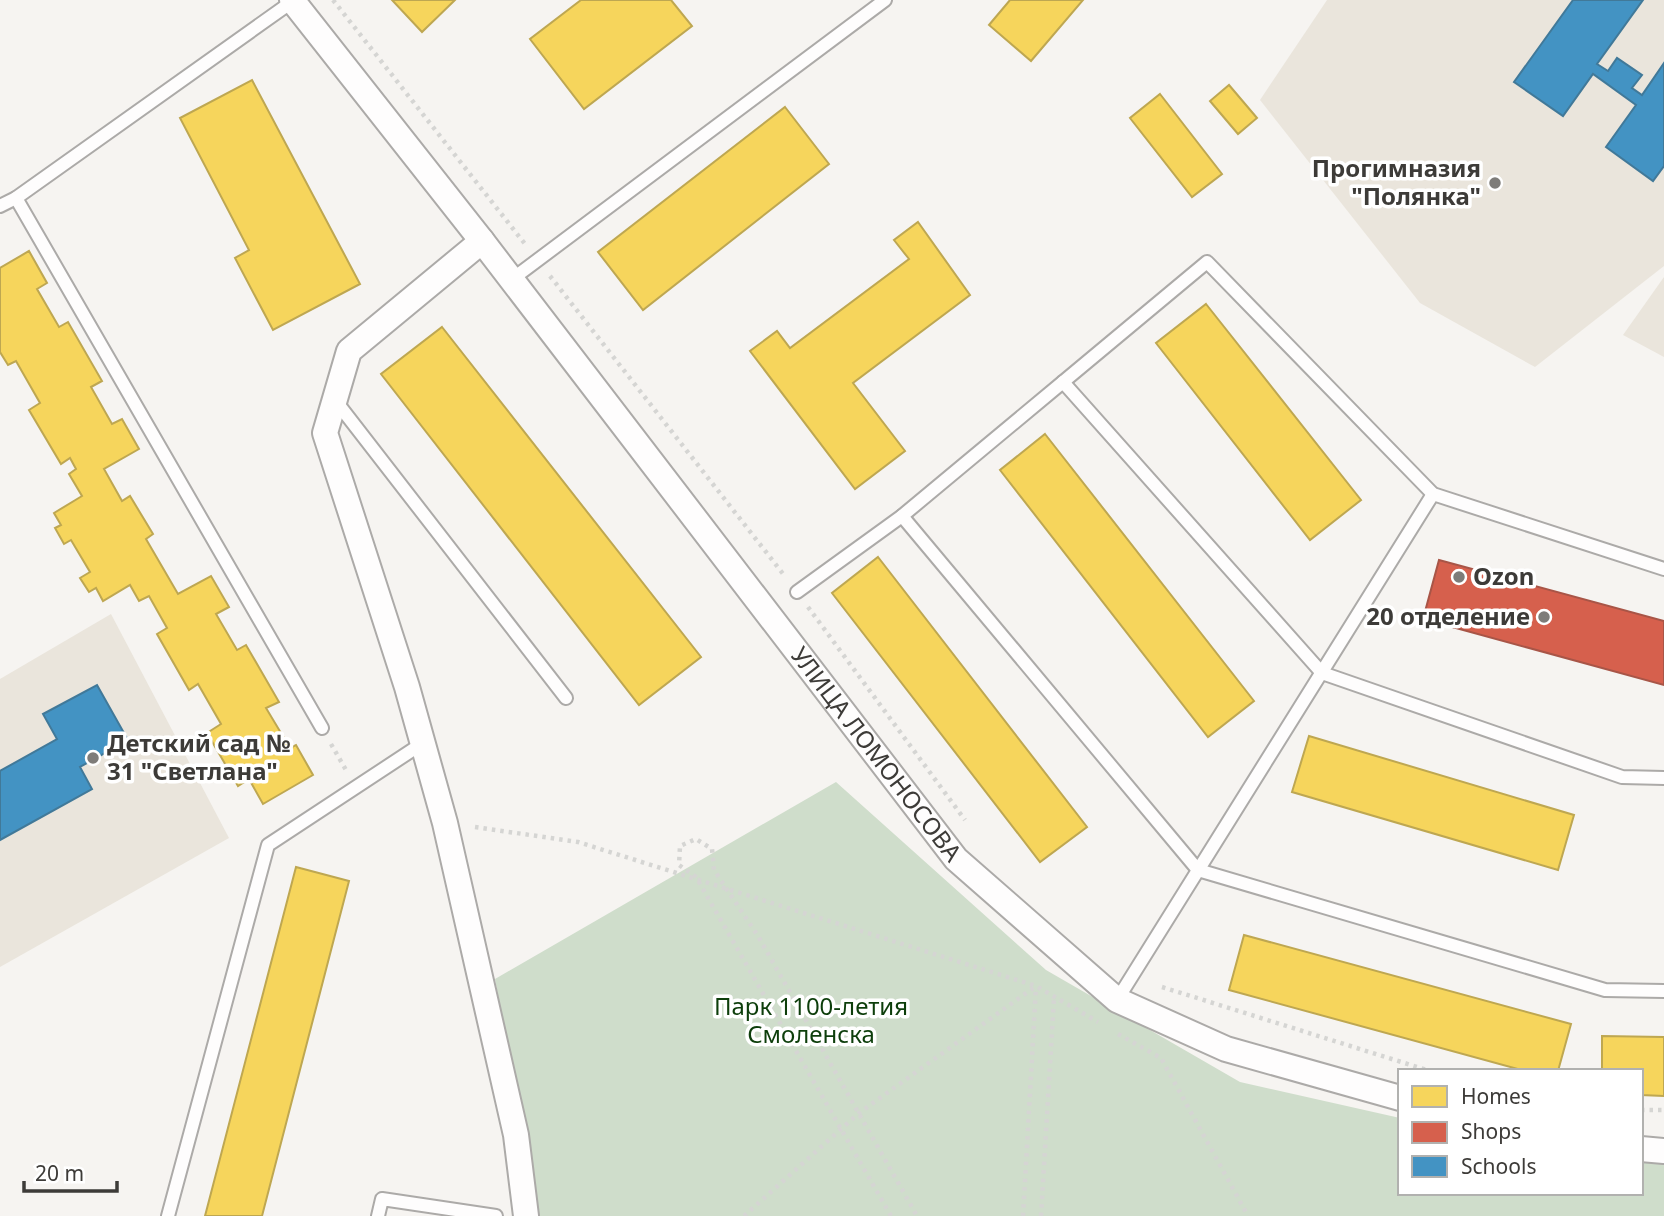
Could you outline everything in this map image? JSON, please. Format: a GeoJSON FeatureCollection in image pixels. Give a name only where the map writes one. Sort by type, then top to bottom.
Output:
{"type":"FeatureCollection","features":[{"type":"Feature","properties":{"kind":"street","name":"УЛИЦА ЛОМОНОСОВА"},"geometry":{"type":"LineString","coordinates":[[292,1],[512,280],[956,859],[1117,1000],[1226,1049],[1398,1097]]}},
{"type":"Feature","properties":{"kind":"street"},"geometry":{"type":"LineString","coordinates":[[482,242],[349,351],[325,433],[423,743],[445,823],[516,1135],[526,1216]]}},
{"type":"Feature","properties":{"kind":"street"},"geometry":{"type":"LineString","coordinates":[[1643,1149],[1664,1151]]}},
{"type":"Feature","properties":{"kind":"lane"},"geometry":{"type":"LineString","coordinates":[[512,280],[885,0]]}},
{"type":"Feature","properties":{"kind":"lane"},"geometry":{"type":"LineString","coordinates":[[0,206],[16,198],[292,1]]}},
{"type":"Feature","properties":{"kind":"lane"},"geometry":{"type":"LineString","coordinates":[[16,198],[322,728]]}},
{"type":"Feature","properties":{"kind":"lane"},"geometry":{"type":"LineString","coordinates":[[797,592],[902,516],[1207,262],[1433,494],[1664,569]]}},
{"type":"Feature","properties":{"kind":"lane"},"geometry":{"type":"LineString","coordinates":[[1063,382],[1322,673],[1622,777],[1664,778]]}},
{"type":"Feature","properties":{"kind":"lane"},"geometry":{"type":"LineString","coordinates":[[335,399],[566,698]]}},
{"type":"Feature","properties":{"kind":"lane"},"geometry":{"type":"LineString","coordinates":[[1117,1000],[1433,494]]}},
{"type":"Feature","properties":{"kind":"lane"},"geometry":{"type":"LineString","coordinates":[[902,516],[1198,870],[1605,990],[1664,991]]}},
{"type":"Feature","properties":{"kind":"lane"},"geometry":{"type":"LineString","coordinates":[[169,1216],[268,845],[423,743]]}},
{"type":"Feature","properties":{"kind":"lane"},"geometry":{"type":"LineString","coordinates":[[378,1216],[382,1199],[496,1216]]}},
{"type":"Feature","properties":{"kind":"path"},"geometry":{"type":"LineString","coordinates":[[333,0],[797,592],[971,828]]}},
{"type":"Feature","properties":{"kind":"path"},"geometry":{"type":"LineString","coordinates":[[322,728],[356,787]]}},
{"type":"Feature","properties":{"kind":"path"},"geometry":{"type":"LineString","coordinates":[[445,823],[578,842],[1036,986],[1101,1024]]}},
{"type":"Feature","properties":{"kind":"path"},"geometry":{"type":"LineString","coordinates":[[891,1216],[698,880],[679,864],[680,846],[696,839],[712,849],[714,870],[758,936],[917,1216]]}},
{"type":"Feature","properties":{"kind":"path"},"geometry":{"type":"LineString","coordinates":[[1131,976],[1247,1016],[1423,1069]]}},
{"type":"Feature","properties":{"kind":"path"},"geometry":{"type":"LineString","coordinates":[[744,1216],[859,1113],[1036,986]]}},
{"type":"Feature","properties":{"kind":"path"},"geometry":{"type":"LineString","coordinates":[[1023,1216],[1036,986]]}},
{"type":"Feature","properties":{"kind":"path"},"geometry":{"type":"LineString","coordinates":[[1041,1216],[1054,998]]}},
{"type":"Feature","properties":{"kind":"path"},"geometry":{"type":"LineString","coordinates":[[1113,1031],[1161,1058],[1248,1216]]}},
{"type":"Feature","properties":{"kind":"path"},"geometry":{"type":"LineString","coordinates":[[1643,1110],[1664,1110]]}},
{"type":"Feature","properties":{"kind":"shaded area","name":"Прогимназия \"Полянка\""},"geometry":{"type":"Polygon","coordinates":[[[1327,0],[1664,0],[1664,266],[1535,367],[1420,303],[1260,100],[1327,0]]]}},
{"type":"Feature","properties":{"kind":"shaded area"},"geometry":{"type":"Polygon","coordinates":[[[1664,277],[1664,357],[1623,335],[1664,277]]]}},
{"type":"Feature","properties":{"kind":"shaded area","name":"Детский сад № 31 \"Светлана\""},"geometry":{"type":"Polygon","coordinates":[[[111,614],[229,838],[0,967],[0,679],[111,614]]]}},
{"type":"Feature","properties":{"kind":"green space","name":"Парк 1100-летия Смоленска"},"geometry":{"type":"Polygon","coordinates":[[[836,782],[1046,970],[1240,1082],[1398,1118],[1398,1195],[1643,1195],[1643,1161],[1664,1164],[1664,1216],[539,1216],[495,979],[836,782]]]}},
{"type":"Feature","properties":{"kind":"building: Homes"},"geometry":{"type":"Polygon","coordinates":[[[392,0],[455,0],[422,32],[392,0]]]}},
{"type":"Feature","properties":{"kind":"building: Homes"},"geometry":{"type":"Polygon","coordinates":[[[581,0],[671,0],[692,26],[584,109],[530,39],[581,0]]]}},
{"type":"Feature","properties":{"kind":"building: Homes"},"geometry":{"type":"Polygon","coordinates":[[[1010,0],[1083,0],[1031,61],[989,25],[1010,0]]]}},
{"type":"Feature","properties":{"kind":"building: Homes"},"geometry":{"type":"Polygon","coordinates":[[[252,80],[360,284],[273,330],[235,258],[249,250],[180,118],[252,80]]]}},
{"type":"Feature","properties":{"kind":"building: Homes"},"geometry":{"type":"Polygon","coordinates":[[[1229,85],[1257,118],[1238,134],[1210,101],[1229,85]]]}},
{"type":"Feature","properties":{"kind":"building: Homes"},"geometry":{"type":"Polygon","coordinates":[[[1160,94],[1222,174],[1192,197],[1130,118],[1160,94]]]}},
{"type":"Feature","properties":{"kind":"building: Homes"},"geometry":{"type":"Polygon","coordinates":[[[785,107],[829,164],[643,310],[598,252],[785,107]]]}},
{"type":"Feature","properties":{"kind":"building: Homes"},"geometry":{"type":"Polygon","coordinates":[[[918,222],[970,295],[853,383],[905,451],[855,489],[750,351],[777,331],[790,348],[909,259],[894,240],[918,222]]]}},
{"type":"Feature","properties":{"kind":"building: Homes"},"geometry":{"type":"Polygon","coordinates":[[[29,251],[47,283],[37,289],[59,327],[68,322],[102,381],[91,387],[112,424],[122,419],[139,449],[104,469],[122,501],[130,496],[153,534],[146,539],[178,594],[211,576],[229,607],[216,614],[237,650],[246,645],[279,702],[266,708],[290,748],[296,745],[313,775],[263,804],[249,779],[238,786],[207,733],[221,724],[198,684],[189,690],[157,634],[167,628],[149,596],[139,601],[130,585],[103,601],[96,588],[89,592],[80,578],[90,572],[71,540],[64,544],[55,528],[61,525],[54,513],[82,496],[69,474],[76,469],[70,458],[61,464],[29,410],[40,403],[16,361],[8,365],[0,352],[0,268],[29,251]]]}},
{"type":"Feature","properties":{"kind":"building: Homes"},"geometry":{"type":"Polygon","coordinates":[[[1206,304],[1361,500],[1310,540],[1156,343],[1206,304]]]}},
{"type":"Feature","properties":{"kind":"building: Homes"},"geometry":{"type":"Polygon","coordinates":[[[442,327],[701,657],[639,705],[381,374],[442,327]]]}},
{"type":"Feature","properties":{"kind":"building: Homes"},"geometry":{"type":"Polygon","coordinates":[[[1045,434],[1254,701],[1208,737],[1000,470],[1045,434]]]}},
{"type":"Feature","properties":{"kind":"building: Homes"},"geometry":{"type":"Polygon","coordinates":[[[878,557],[1087,827],[1040,862],[832,593],[878,557]]]}},
{"type":"Feature","properties":{"kind":"building: Homes"},"geometry":{"type":"Polygon","coordinates":[[[1309,736],[1574,815],[1558,870],[1292,792],[1309,736]]]}},
{"type":"Feature","properties":{"kind":"building: Homes"},"geometry":{"type":"Polygon","coordinates":[[[296,867],[349,881],[262,1216],[205,1216],[296,867]]]}},
{"type":"Feature","properties":{"kind":"building: Homes"},"geometry":{"type":"Polygon","coordinates":[[[1244,935],[1571,1024],[1559,1069],[1518,1069],[1229,990],[1244,935]]]}},
{"type":"Feature","properties":{"kind":"building: Homes"},"geometry":{"type":"Polygon","coordinates":[[[1602,1036],[1664,1037],[1664,1096],[1643,1095],[1643,1069],[1602,1069],[1602,1036]]]}},
{"type":"Feature","properties":{"kind":"building: Shops"},"geometry":{"type":"Polygon","coordinates":[[[1439,560],[1664,621],[1664,685],[1423,619],[1439,560]]]}},
{"type":"Feature","properties":{"kind":"building: Schools"},"geometry":{"type":"Polygon","coordinates":[[[1573,0],[1643,0],[1597,64],[1608,71],[1617,58],[1642,75],[1632,88],[1642,95],[1664,63],[1664,166],[1653,181],[1606,147],[1636,105],[1593,74],[1563,116],[1514,82],[1573,0]]]}},
{"type":"Feature","properties":{"kind":"building: Schools"},"geometry":{"type":"Polygon","coordinates":[[[97,685],[128,740],[80,767],[92,789],[0,840],[0,771],[57,739],[43,714],[97,685]]]}},
{"type":"Feature","properties":{"kind":"place","name":"Прогимназия \"Полянка\""},"geometry":{"type":"Point","coordinates":[1495,183]}},
{"type":"Feature","properties":{"kind":"place","name":"Ozon"},"geometry":{"type":"Point","coordinates":[1459,577]}},
{"type":"Feature","properties":{"kind":"place","name":"20 отделение"},"geometry":{"type":"Point","coordinates":[1544,617]}},
{"type":"Feature","properties":{"kind":"place","name":"Детский сад № 31 \"Светлана\""},"geometry":{"type":"Point","coordinates":[93,758]}}]}
